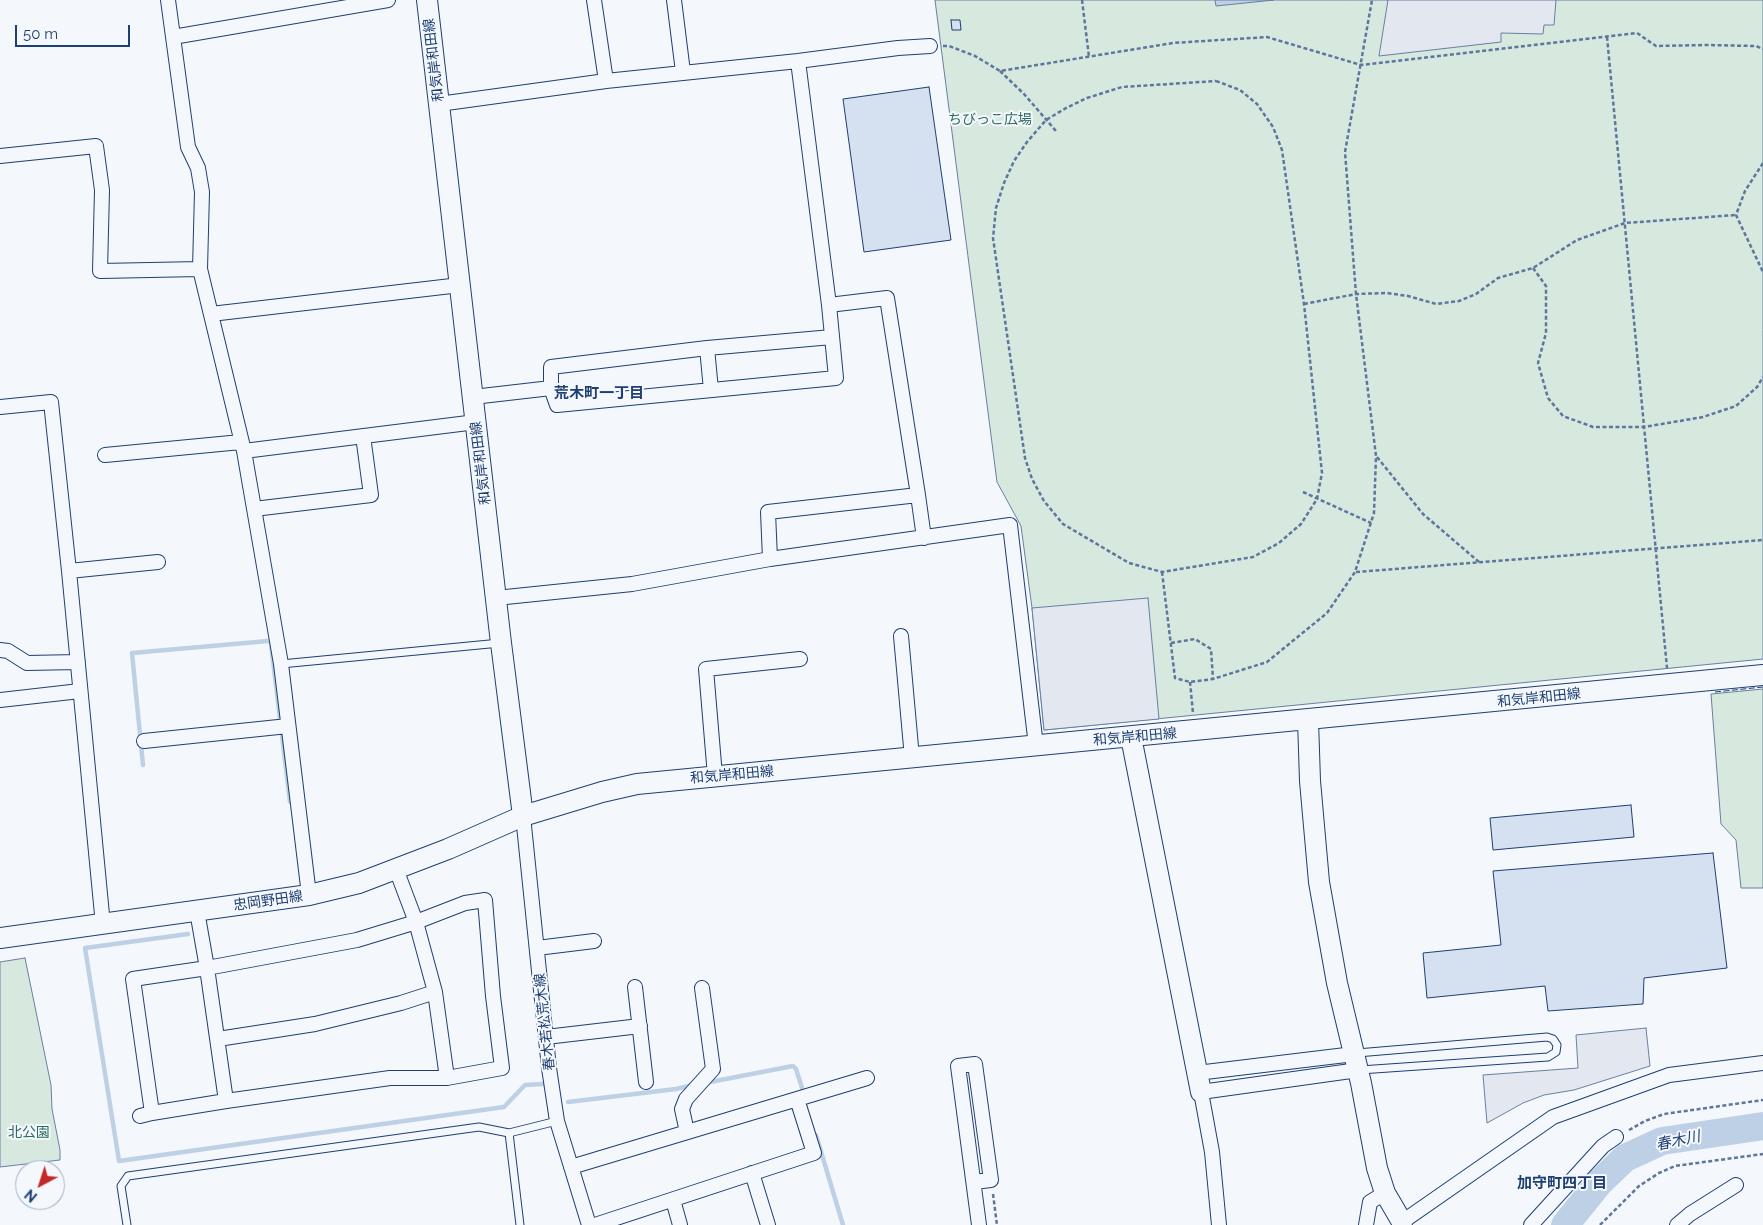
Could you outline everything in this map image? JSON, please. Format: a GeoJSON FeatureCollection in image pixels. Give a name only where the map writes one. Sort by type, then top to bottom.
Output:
{"type":"FeatureCollection","features":[{"type":"Feature","properties":{"kind":"main road","name":"和気岸和田線"},"geometry":{"type":"LineString","coordinates":[[428,0],[501,643],[523,816],[602,792],[637,784],[1763,675]]}},
{"type":"Feature","properties":{"kind":"main road"},"geometry":{"type":"LineString","coordinates":[[1308,720],[1310,781],[1319,882],[1337,983],[1356,1062],[1377,1168],[1385,1193],[1403,1223]]}},
{"type":"Feature","properties":{"kind":"main road"},"geometry":{"type":"LineString","coordinates":[[1131,737],[1199,1083]]}},
{"type":"Feature","properties":{"kind":"main road","name":"忠岡野田線"},"geometry":{"type":"LineString","coordinates":[[0,938],[308,895],[359,882],[396,869],[523,816]]}},
{"type":"Feature","properties":{"kind":"street"},"geometry":{"type":"LineString","coordinates":[[168,0],[188,147],[198,168],[202,192],[200,269],[242,446],[281,664],[308,895]]}},
{"type":"Feature","properties":{"kind":"street"},"geometry":{"type":"LineString","coordinates":[[173,36],[388,0]]}},
{"type":"Feature","properties":{"kind":"street"},"geometry":{"type":"LineString","coordinates":[[594,0],[606,81]]}},
{"type":"Feature","properties":{"kind":"street"},"geometry":{"type":"LineString","coordinates":[[674,0],[683,72]]}},
{"type":"Feature","properties":{"kind":"street"},"geometry":{"type":"LineString","coordinates":[[439,104],[606,81],[930,46]]}},
{"type":"Feature","properties":{"kind":"street"},"geometry":{"type":"LineString","coordinates":[[798,61],[832,337],[836,378],[557,405],[551,388],[551,367],[707,348],[832,337]]}},
{"type":"Feature","properties":{"kind":"street"},"geometry":{"type":"LineString","coordinates":[[0,156],[96,146],[102,190],[100,271],[200,269]]}},
{"type":"Feature","properties":{"kind":"street"},"geometry":{"type":"LineString","coordinates":[[211,314],[460,285]]}},
{"type":"Feature","properties":{"kind":"street"},"geometry":{"type":"LineString","coordinates":[[828,305],[887,298],[924,538]]}},
{"type":"Feature","properties":{"kind":"street"},"geometry":{"type":"LineString","coordinates":[[707,348],[711,390]]}},
{"type":"Feature","properties":{"kind":"street"},"geometry":{"type":"LineString","coordinates":[[473,397],[551,388]]}},
{"type":"Feature","properties":{"kind":"street"},"geometry":{"type":"LineString","coordinates":[[0,407],[51,402],[103,925]]}},
{"type":"Feature","properties":{"kind":"street"},"geometry":{"type":"LineString","coordinates":[[105,455],[363,436],[476,422]]}},
{"type":"Feature","properties":{"kind":"street"},"geometry":{"type":"LineString","coordinates":[[254,509],[371,495],[363,436]]}},
{"type":"Feature","properties":{"kind":"street"},"geometry":{"type":"LineString","coordinates":[[770,559],[768,512],[918,495]]}},
{"type":"Feature","properties":{"kind":"street"},"geometry":{"type":"LineString","coordinates":[[496,598],[632,584],[770,559],[1010,525],[1036,746]]}},
{"type":"Feature","properties":{"kind":"street"},"geometry":{"type":"LineString","coordinates":[[69,571],[158,562]]}},
{"type":"Feature","properties":{"kind":"street"},"geometry":{"type":"LineString","coordinates":[[900,636],[912,758]]}},
{"type":"Feature","properties":{"kind":"street"},"geometry":{"type":"LineString","coordinates":[[0,650],[8,651],[27,663],[78,662]]}},
{"type":"Feature","properties":{"kind":"street"},"geometry":{"type":"LineString","coordinates":[[715,776],[706,669],[800,659]]}},
{"type":"Feature","properties":{"kind":"street"},"geometry":{"type":"LineString","coordinates":[[0,700],[80,691]]}},
{"type":"Feature","properties":{"kind":"street"},"geometry":{"type":"LineString","coordinates":[[144,741],[288,726]]}},
{"type":"Feature","properties":{"kind":"street","name":"春木若松荒木線"},"geometry":{"type":"LineString","coordinates":[[523,816],[546,1037],[557,1121],[589,1225]]}},
{"type":"Feature","properties":{"kind":"street"},"geometry":{"type":"LineString","coordinates":[[396,869],[416,922],[435,992],[447,1078]]}},
{"type":"Feature","properties":{"kind":"street"},"geometry":{"type":"LineString","coordinates":[[485,900],[493,996],[502,1068],[447,1078],[390,1078],[146,1114],[133,979],[207,968],[357,940],[416,922],[465,902],[485,900]]}},
{"type":"Feature","properties":{"kind":"street"},"geometry":{"type":"LineString","coordinates":[[197,911],[226,1101]]}},
{"type":"Feature","properties":{"kind":"street"},"geometry":{"type":"LineString","coordinates":[[537,948],[594,941]]}},
{"type":"Feature","properties":{"kind":"street"},"geometry":{"type":"LineString","coordinates":[[635,987],[646,1082]]}},
{"type":"Feature","properties":{"kind":"street"},"geometry":{"type":"LineString","coordinates":[[687,1132],[682,1109],[686,1099],[714,1069],[702,988]]}},
{"type":"Feature","properties":{"kind":"street"},"geometry":{"type":"LineString","coordinates":[[218,1039],[315,1024],[401,1003],[435,992]]}},
{"type":"Feature","properties":{"kind":"street"},"geometry":{"type":"LineString","coordinates":[[546,1037],[640,1026]]}},
{"type":"Feature","properties":{"kind":"street"},"geometry":{"type":"LineString","coordinates":[[1199,1083],[1356,1062]]}},
{"type":"Feature","properties":{"kind":"street"},"geometry":{"type":"LineString","coordinates":[[1199,1083],[1356,1062]]}},
{"type":"Feature","properties":{"kind":"street"},"geometry":{"type":"LineString","coordinates":[[1403,1223],[1553,1117],[1669,1075],[1763,1063]]}},
{"type":"Feature","properties":{"kind":"street"},"geometry":{"type":"LineString","coordinates":[[974,1182],[991,1180],[976,1064],[958,1066],[979,1225]]}},
{"type":"Feature","properties":{"kind":"street"},"geometry":{"type":"LineString","coordinates":[[571,1167],[866,1078]]}},
{"type":"Feature","properties":{"kind":"street"},"geometry":{"type":"LineString","coordinates":[[1199,1083],[1212,1152],[1220,1225]]}},
{"type":"Feature","properties":{"kind":"street"},"geometry":{"type":"LineString","coordinates":[[595,1225],[814,1153],[797,1099]]}},
{"type":"Feature","properties":{"kind":"street"},"geometry":{"type":"LineString","coordinates":[[1531,1225],[1603,1146],[1616,1136]]}},
{"type":"Feature","properties":{"kind":"street"},"geometry":{"type":"LineString","coordinates":[[752,1173],[768,1225]]}},
{"type":"Feature","properties":{"kind":"street"},"geometry":{"type":"LineString","coordinates":[[1677,1225],[1690,1214],[1736,1184]]}},
{"type":"Feature","properties":{"kind":"street"},"geometry":{"type":"LineString","coordinates":[[1366,1225],[1370,1202],[1385,1193]]}},
{"type":"Feature","properties":{"kind":"street"},"geometry":{"type":"LineString","coordinates":[[673,1200],[680,1225]]}},
{"type":"Feature","properties":{"kind":"lane"},"geometry":{"type":"LineString","coordinates":[[281,664],[501,643]]}},
{"type":"Feature","properties":{"kind":"lane"},"geometry":{"type":"LineString","coordinates":[[1546,1037],[1553,1039],[1557,1045],[1556,1052],[1548,1057],[1356,1062],[1546,1037]]}},
{"type":"Feature","properties":{"kind":"lane"},"geometry":{"type":"LineString","coordinates":[[127,1225],[121,1186],[128,1176],[479,1127],[509,1133],[557,1121]]}},
{"type":"Feature","properties":{"kind":"lane"},"geometry":{"type":"LineString","coordinates":[[509,1133],[520,1225]]}},
{"type":"Feature","properties":{"kind":"path"},"geometry":{"type":"LineString","coordinates":[[1082,0],[1089,57]]}},
{"type":"Feature","properties":{"kind":"path"},"geometry":{"type":"LineString","coordinates":[[1162,572],[1175,678],[1190,682],[1213,679],[1267,662],[1327,613],[1355,572],[1374,513],[1376,456],[1356,294],[1345,152],[1372,0]]}},
{"type":"Feature","properties":{"kind":"path"},"geometry":{"type":"LineString","coordinates":[[1000,70],[1173,43],[1268,37],[1361,65],[1637,34],[1656,46],[1705,44],[1756,46],[1763,49]]}},
{"type":"Feature","properties":{"kind":"path"},"geometry":{"type":"LineString","coordinates":[[1607,37],[1667,672]]}},
{"type":"Feature","properties":{"kind":"path"},"geometry":{"type":"LineString","coordinates":[[930,46],[949,46],[975,56],[1000,70],[1056,131]]}},
{"type":"Feature","properties":{"kind":"path"},"geometry":{"type":"LineString","coordinates":[[1216,80],[1240,90],[1257,104],[1273,127],[1282,150],[1304,304],[1322,473],[1317,499],[1301,524],[1279,543],[1253,557],[1162,572],[1129,564],[1063,524],[1044,502],[1032,478],[1025,458],[993,238],[996,208],[1004,182],[1014,161],[1046,120],[1080,102],[1122,87],[1216,80]]}},
{"type":"Feature","properties":{"kind":"path"},"geometry":{"type":"LineString","coordinates":[[1763,163],[1744,191],[1736,215],[1763,272]]}},
{"type":"Feature","properties":{"kind":"path"},"geometry":{"type":"LineString","coordinates":[[1304,304],[1356,294],[1387,293],[1408,296],[1436,304],[1459,301],[1476,294],[1498,278],[1533,268],[1577,240],[1625,223],[1736,215]]}},
{"type":"Feature","properties":{"kind":"path"},"geometry":{"type":"LineString","coordinates":[[1533,268],[1546,286],[1546,333],[1538,363],[1548,398],[1563,416],[1592,426],[1644,426],[1702,417],[1736,406],[1757,387],[1763,377]]}},
{"type":"Feature","properties":{"kind":"path"},"geometry":{"type":"LineString","coordinates":[[1376,456],[1423,514],[1479,562]]}},
{"type":"Feature","properties":{"kind":"path"},"geometry":{"type":"LineString","coordinates":[[1303,492],[1371,523]]}},
{"type":"Feature","properties":{"kind":"path"},"geometry":{"type":"LineString","coordinates":[[1355,572],[1763,540]]}},
{"type":"Feature","properties":{"kind":"path"},"geometry":{"type":"LineString","coordinates":[[1170,642],[1195,639],[1211,649],[1213,679]]}},
{"type":"Feature","properties":{"kind":"path"},"geometry":{"type":"LineString","coordinates":[[1190,682],[1194,717]]}},
{"type":"Feature","properties":{"kind":"path"},"geometry":{"type":"LineString","coordinates":[[1616,1136],[1645,1121],[1664,1114],[1763,1100]]}},
{"type":"Feature","properties":{"kind":"path"},"geometry":{"type":"LineString","coordinates":[[1600,1225],[1639,1186],[1667,1169],[1675,1166],[1763,1154]]}},
{"type":"Feature","properties":{"kind":"path"},"geometry":{"type":"LineString","coordinates":[[991,1180],[997,1225]]}},
{"type":"Feature","properties":{"kind":"green space","name":"ちびっこ広場"},"geometry":{"type":"Polygon","coordinates":[[[935,0],[1763,0],[1763,659],[1044,730],[1032,608],[1021,526],[997,482],[935,0]]]}},
{"type":"Feature","properties":{"kind":"green space"},"geometry":{"type":"Polygon","coordinates":[[[1763,689],[1763,888],[1741,888],[1736,840],[1721,824],[1711,694],[1763,689]]]}},
{"type":"Feature","properties":{"kind":"green space","name":"北公園"},"geometry":{"type":"Polygon","coordinates":[[[25,958],[51,1085],[52,1109],[60,1150],[60,1160],[15,1160],[15,1165],[0,1167],[0,962],[25,958]]]}},
{"type":"Feature","properties":{"kind":"shaded area"},"geometry":{"type":"Polygon","coordinates":[[[1388,0],[1556,0],[1554,25],[1544,25],[1543,34],[1501,33],[1501,42],[1379,56],[1388,0]]]}},
{"type":"Feature","properties":{"kind":"shaded area"},"geometry":{"type":"Polygon","coordinates":[[[1148,598],[1159,719],[1044,730],[1032,608],[1148,598]]]}},
{"type":"Feature","properties":{"kind":"shaded area"},"geometry":{"type":"Polygon","coordinates":[[[1646,1028],[1650,1066],[1574,1090],[1544,1095],[1523,1103],[1487,1123],[1483,1075],[1578,1068],[1576,1035],[1646,1028]]]}},
{"type":"Feature","properties":{"kind":"water"},"geometry":{"type":"Polygon","coordinates":[[[1215,0],[1274,0],[1216,6],[1215,0]]]}},
{"type":"Feature","properties":{"kind":"building"},"geometry":{"type":"Polygon","coordinates":[[[951,20],[960,20],[961,30],[952,30],[951,20]]]}},
{"type":"Feature","properties":{"kind":"building"},"geometry":{"type":"Polygon","coordinates":[[[929,87],[951,240],[864,252],[843,99],[929,87]]]}},
{"type":"Feature","properties":{"kind":"building"},"geometry":{"type":"Polygon","coordinates":[[[1631,805],[1634,837],[1493,850],[1490,818],[1631,805]]]}},
{"type":"Feature","properties":{"kind":"building"},"geometry":{"type":"Polygon","coordinates":[[[1713,853],[1727,968],[1644,978],[1643,1004],[1548,1011],[1545,986],[1427,998],[1423,953],[1501,945],[1493,871],[1713,853]]]}},
{"type":"Feature","properties":{"kind":"waterway"},"geometry":{"type":"LineString","coordinates":[[143,765],[132,653],[268,641]]}},
{"type":"Feature","properties":{"kind":"waterway"},"geometry":{"type":"LineString","coordinates":[[271,644],[290,802]]}},
{"type":"Feature","properties":{"kind":"waterway"},"geometry":{"type":"LineString","coordinates":[[188,934],[85,948],[119,1161],[504,1107],[525,1085],[543,1084]]}},
{"type":"Feature","properties":{"kind":"waterway"},"geometry":{"type":"LineString","coordinates":[[705,1083],[793,1066],[796,1069],[803,1091]]}},
{"type":"Feature","properties":{"kind":"waterway"},"geometry":{"type":"LineString","coordinates":[[568,1102],[676,1089],[693,1085]]}},
{"type":"Feature","properties":{"kind":"waterway","name":"春木川"},"geometry":{"type":"LineString","coordinates":[[1565,1225],[1599,1183],[1625,1158],[1662,1141],[1763,1126]]}},
{"type":"Feature","properties":{"kind":"waterway"},"geometry":{"type":"LineString","coordinates":[[816,1135],[843,1225]]}},
{"type":"Feature","properties":{"kind":"fence"},"geometry":{"type":"LineString","coordinates":[[1715,692],[1763,687]]}},
{"type":"Feature","properties":{"kind":"district","name":"荒木町一丁目"},"geometry":{"type":"Point","coordinates":[599,393]}},
{"type":"Feature","properties":{"kind":"district","name":"加守町四丁目"},"geometry":{"type":"Point","coordinates":[1562,1183]}}]}
